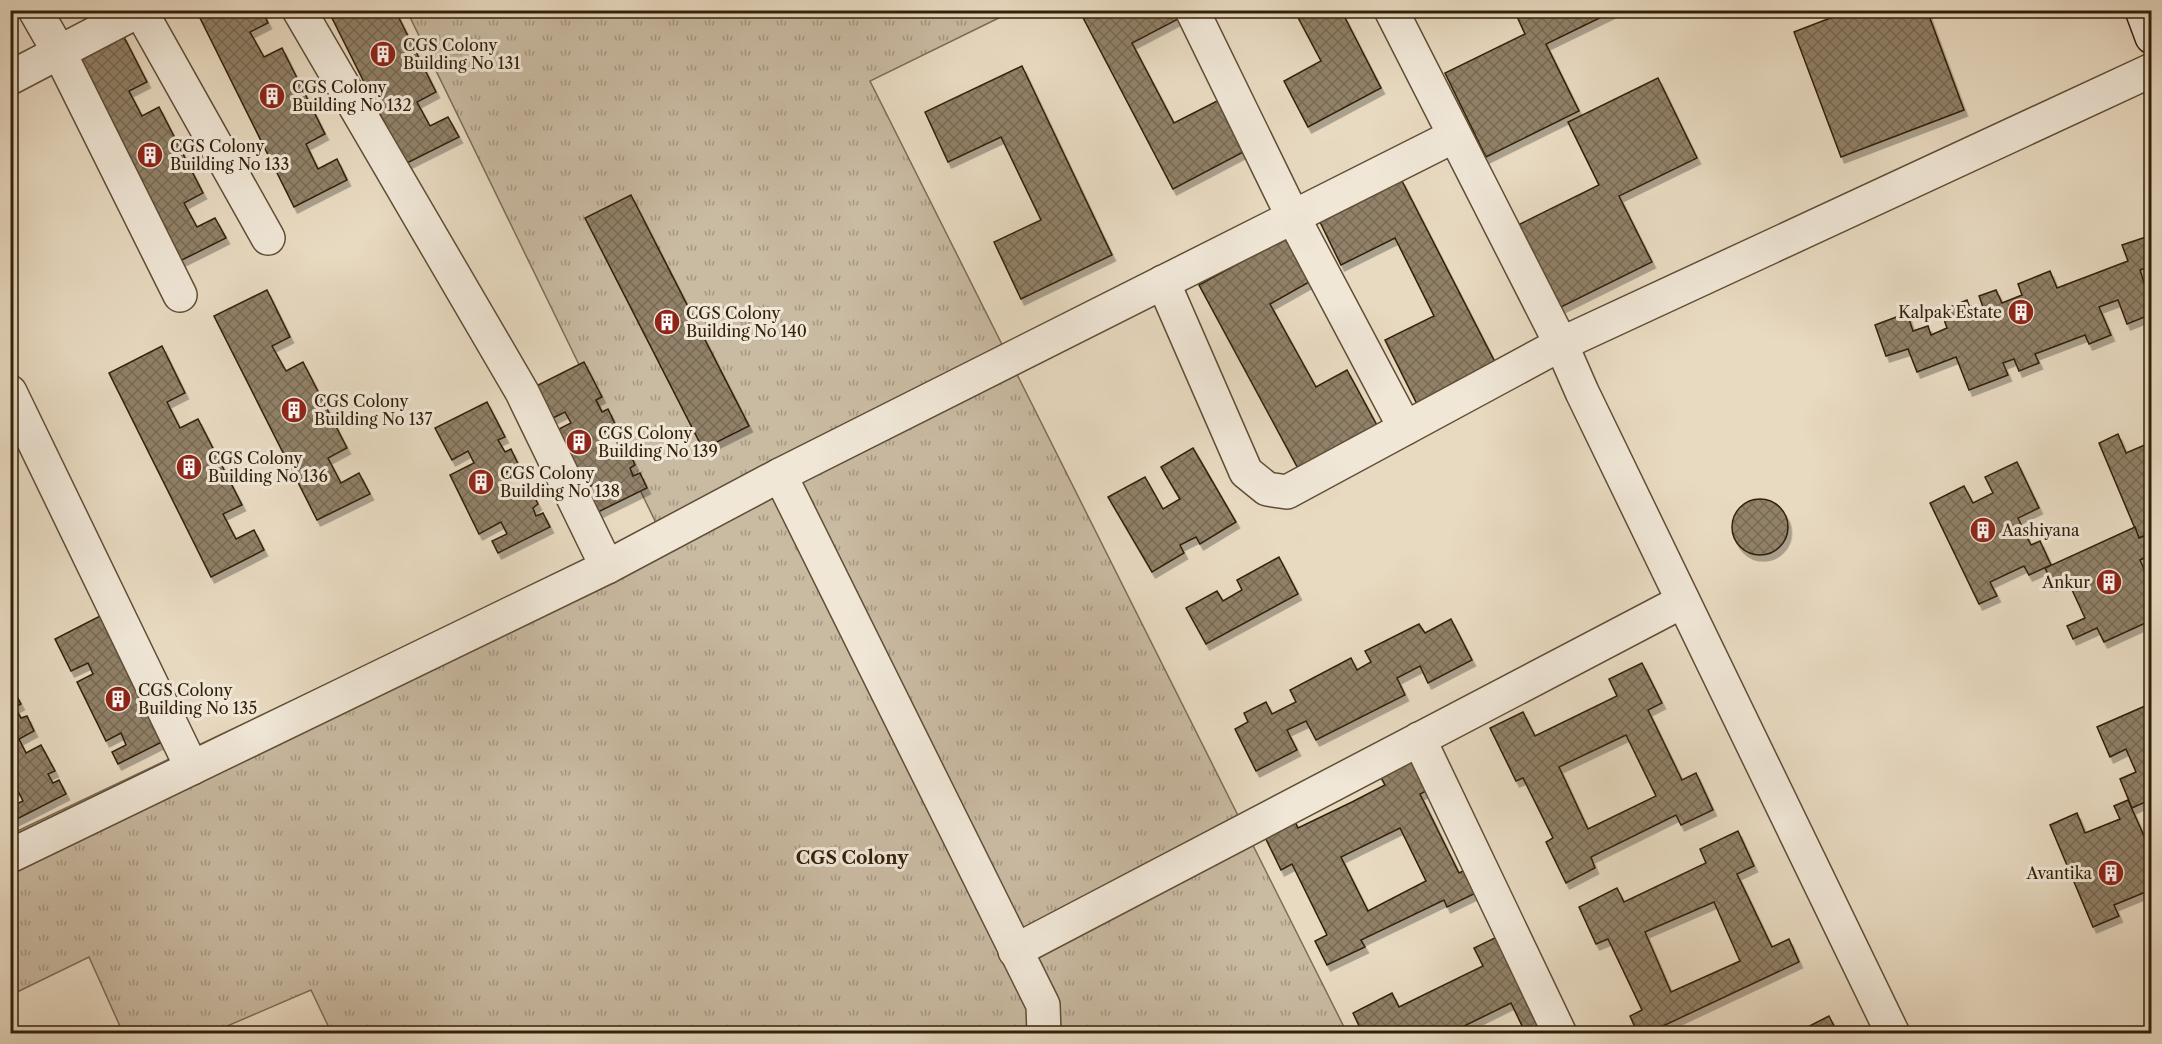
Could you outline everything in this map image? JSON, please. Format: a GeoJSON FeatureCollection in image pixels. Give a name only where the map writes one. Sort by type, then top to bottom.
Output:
{"type":"FeatureCollection","features":[{"type":"Feature","properties":{"kind":"street"},"geometry":{"type":"LineString","coordinates":[[35,10],[59,52],[180,295]]}},
{"type":"Feature","properties":{"kind":"street"},"geometry":{"type":"LineString","coordinates":[[10,78],[140,10],[268,238]]}},
{"type":"Feature","properties":{"kind":"street"},"geometry":{"type":"LineString","coordinates":[[299,10],[522,392],[607,567]]}},
{"type":"Feature","properties":{"kind":"street"},"geometry":{"type":"LineString","coordinates":[[1192,10],[1293,217],[1405,428]]}},
{"type":"Feature","properties":{"kind":"street"},"geometry":{"type":"LineString","coordinates":[[1391,10],[1561,344],[1893,1034]]}},
{"type":"Feature","properties":{"kind":"street"},"geometry":{"type":"LineString","coordinates":[[2142,10],[2151,37]]}},
{"type":"Feature","properties":{"kind":"street"},"geometry":{"type":"LineString","coordinates":[[1163,282],[1246,472],[1267,489],[1287,492],[1561,344],[2151,70]]}},
{"type":"Feature","properties":{"kind":"street"},"geometry":{"type":"LineString","coordinates":[[10,856],[607,567],[780,475],[1454,136]]}},
{"type":"Feature","properties":{"kind":"street"},"geometry":{"type":"LineString","coordinates":[[10,392],[192,768]]}},
{"type":"Feature","properties":{"kind":"street"},"geometry":{"type":"LineString","coordinates":[[780,475],[1043,1005],[1044,1034]]}},
{"type":"Feature","properties":{"kind":"street"},"geometry":{"type":"LineString","coordinates":[[1016,951],[1683,601]]}},
{"type":"Feature","properties":{"kind":"street"},"geometry":{"type":"LineString","coordinates":[[1419,739],[1560,1034]]}},
{"type":"Feature","properties":{"kind":"green space"},"geometry":{"type":"Polygon","coordinates":[[[407,11],[1013,11],[870,81],[1347,1033],[332,1034],[311,990],[211,1033],[123,1033],[89,957],[11,995],[11,834],[658,527],[407,11]]]}},
{"type":"Feature","properties":{"kind":"building","name":"CGS Colony Building No 132"},"geometry":{"type":"Polygon","coordinates":[[[196,10],[262,10],[268,23],[250,32],[264,57],[282,48],[325,134],[306,144],[318,169],[337,159],[347,180],[294,207],[196,10]]]}},
{"type":"Feature","properties":{"kind":"building","name":"CGS Colony Building No 131"},"geometry":{"type":"Polygon","coordinates":[[[328,10],[372,10],[375,15],[384,10],[395,10],[436,92],[417,102],[430,126],[448,117],[459,137],[405,164],[328,10]]]}},
{"type":"Feature","properties":{"kind":"building"},"geometry":{"type":"Polygon","coordinates":[[[1079,10],[1179,10],[1182,17],[1132,43],[1174,123],[1225,97],[1251,148],[1173,189],[1079,10]]]}},
{"type":"Feature","properties":{"kind":"building"},"geometry":{"type":"Polygon","coordinates":[[[1294,10],[1341,10],[1381,88],[1308,127],[1284,81],[1321,61],[1294,10]]]}},
{"type":"Feature","properties":{"kind":"building"},"geometry":{"type":"Polygon","coordinates":[[[1514,10],[1616,10],[1546,44],[1579,111],[1486,157],[1445,73],[1525,34],[1514,10]]]}},
{"type":"Feature","properties":{"kind":"building"},"geometry":{"type":"Polygon","coordinates":[[[1851,10],[1933,10],[1928,13],[1964,110],[1841,157],[1794,32],[1851,10]]]}},
{"type":"Feature","properties":{"kind":"building","name":"CGS Colony Building No 133"},"geometry":{"type":"Polygon","coordinates":[[[123,35],[147,82],[129,91],[142,116],[159,107],[203,193],[184,203],[197,227],[215,218],[226,238],[172,265],[70,62],[123,35]]]}},
{"type":"Feature","properties":{"kind":"building"},"geometry":{"type":"Polygon","coordinates":[[[1022,66],[1112,255],[1021,299],[994,242],[1041,220],[1001,137],[948,162],[925,112],[1022,66]]]}},
{"type":"Feature","properties":{"kind":"building"},"geometry":{"type":"Polygon","coordinates":[[[1658,78],[1697,158],[1619,196],[1652,262],[1559,308],[1518,225],[1599,185],[1568,122],[1658,78]]]}},
{"type":"Feature","properties":{"kind":"building"},"geometry":{"type":"Polygon","coordinates":[[[1401,179],[1498,368],[1419,408],[1385,340],[1434,316],[1395,238],[1341,265],[1320,222],[1401,179]]]}},
{"type":"Feature","properties":{"kind":"building","name":"CGS Colony Building No 140"},"geometry":{"type":"Polygon","coordinates":[[[631,195],[749,426],[703,449],[585,218],[631,195]]]}},
{"type":"Feature","properties":{"kind":"building","name":"Kalpak Estate"},"geometry":{"type":"Polygon","coordinates":[[[2149,236],[2152,243],[2152,266],[2140,270],[2145,286],[2152,283],[2152,314],[2127,324],[2118,300],[2099,307],[2111,335],[2089,344],[2085,335],[2035,354],[2039,363],[2019,371],[2014,359],[2003,363],[2008,375],[1969,390],[1956,357],[1917,372],[1908,349],[1886,356],[1875,325],[1907,313],[1913,331],[1928,326],[1931,335],[1947,328],[1941,311],[1967,300],[1971,311],[1983,307],[1979,296],[1996,290],[2002,303],[2022,295],[2018,284],[2050,271],[2057,288],[2128,261],[2122,245],[2149,236]]]}},
{"type":"Feature","properties":{"kind":"building"},"geometry":{"type":"Polygon","coordinates":[[[1287,237],[1311,281],[1270,304],[1316,387],[1347,370],[1380,431],[1301,474],[1199,285],[1287,237]]]}},
{"type":"Feature","properties":{"kind":"building","name":"CGS Colony Building No 137"},"geometry":{"type":"Polygon","coordinates":[[[267,290],[290,337],[272,346],[286,371],[303,362],[347,448],[328,458],[341,483],[359,473],[370,494],[317,520],[214,316],[267,290]]]}},
{"type":"Feature","properties":{"kind":"building","name":"CGS Colony Building No 136"},"geometry":{"type":"Polygon","coordinates":[[[162,346],[185,393],[167,402],[180,428],[198,419],[242,505],[223,514],[236,539],[254,530],[264,550],[211,577],[109,373],[162,346]]]}},
{"type":"Feature","properties":{"kind":"building","name":"CGS Colony Building No 139"},"geometry":{"type":"Polygon","coordinates":[[[584,362],[602,397],[596,400],[602,412],[608,409],[616,426],[602,433],[614,456],[628,449],[635,465],[630,468],[633,476],[640,473],[647,488],[596,513],[589,501],[603,494],[598,482],[576,494],[547,435],[571,423],[565,412],[549,420],[532,388],[584,362]]]}},
{"type":"Feature","properties":{"kind":"building","name":"CGS Colony Building No 138"},"geometry":{"type":"Polygon","coordinates":[[[487,402],[505,437],[498,440],[505,452],[511,449],[519,466],[505,473],[516,495],[530,488],[538,504],[533,508],[536,516],[543,513],[550,527],[498,553],[492,541],[507,534],[501,522],[479,534],[450,475],[474,463],[468,451],[452,460],[435,428],[487,402]]]}},
{"type":"Feature","properties":{"kind":"building"},"geometry":{"type":"Polygon","coordinates":[[[2118,434],[2126,453],[2152,442],[2152,533],[2139,538],[2099,443],[2118,434]]]}},
{"type":"Feature","properties":{"kind":"building"},"geometry":{"type":"Polygon","coordinates":[[[1193,448],[1236,522],[1200,544],[1196,537],[1180,545],[1184,553],[1152,572],[1108,497],[1145,477],[1163,509],[1180,499],[1161,467],[1193,448]]]}},
{"type":"Feature","properties":{"kind":"building","name":"Aashiyana"},"geometry":{"type":"Polygon","coordinates":[[[2017,462],[2039,508],[2018,518],[2031,545],[2040,541],[2051,565],[2029,575],[2024,566],[1990,582],[1997,596],[1979,604],[1930,503],[1964,486],[1973,503],[1993,493],[1985,477],[2017,462]]]}},
{"type":"Feature","properties":{"kind":"building"},"geometry":{"type":"Polygon","coordinates":[[[1760,499],[1771,501],[1780,507],[1786,516],[1788,527],[1786,538],[1780,547],[1771,553],[1760,555],[1749,553],[1740,547],[1734,538],[1732,527],[1734,516],[1740,507],[1749,501],[1760,499]]]}},
{"type":"Feature","properties":{"kind":"building","name":"Ankur"},"geometry":{"type":"Polygon","coordinates":[[[2135,527],[2139,538],[2147,535],[2152,544],[2152,555],[2140,560],[2152,587],[2152,620],[2104,642],[2097,628],[2073,639],[2067,626],[2085,618],[2067,579],[2053,585],[2045,568],[2135,527]]]}},
{"type":"Feature","properties":{"kind":"building"},"geometry":{"type":"Polygon","coordinates":[[[1279,557],[1298,594],[1206,644],[1186,608],[1217,591],[1223,601],[1242,590],[1237,580],[1279,557]]]}},
{"type":"Feature","properties":{"kind":"building","name":"CGS Colony Building No 135"},"geometry":{"type":"Polygon","coordinates":[[[106,613],[170,738],[118,764],[112,752],[126,745],[121,733],[106,741],[77,682],[93,674],[88,663],[71,671],[55,639],[106,613]]]}},
{"type":"Feature","properties":{"kind":"building"},"geometry":{"type":"Polygon","coordinates":[[[1451,619],[1472,660],[1428,683],[1420,666],[1397,678],[1405,695],[1316,740],[1306,721],[1287,730],[1297,750],[1256,771],[1235,729],[1248,722],[1244,713],[1266,702],[1272,714],[1296,702],[1290,690],[1351,658],[1357,670],[1371,662],[1365,651],[1419,624],[1425,633],[1451,619]]]}},
{"type":"Feature","properties":{"kind":"building"},"geometry":{"type":"Polygon","coordinates":[[[1642,663],[1662,703],[1648,710],[1682,780],[1696,773],[1713,810],[1681,825],[1676,815],[1591,857],[1595,868],[1566,883],[1546,842],[1553,838],[1523,778],[1516,781],[1490,728],[1523,712],[1535,736],[1617,696],[1609,679],[1642,663]],[[1626,735],[1559,767],[1588,829],[1656,796],[1626,735]]]}},
{"type":"Feature","properties":{"kind":"building"},"geometry":{"type":"Polygon","coordinates":[[[10,684],[21,704],[15,707],[21,718],[27,716],[34,731],[19,739],[26,753],[41,745],[55,771],[48,774],[53,783],[59,780],[66,794],[15,820],[10,807],[23,801],[17,789],[10,793],[10,684]]]}},
{"type":"Feature","properties":{"kind":"building"},"geometry":{"type":"Polygon","coordinates":[[[2152,703],[2152,799],[2132,808],[2120,779],[2136,772],[2126,749],[2110,757],[2097,727],[2152,703]]]}},
{"type":"Feature","properties":{"kind":"building"},"geometry":{"type":"Polygon","coordinates":[[[1415,757],[1430,789],[1420,794],[1459,873],[1469,868],[1480,891],[1447,907],[1444,900],[1361,940],[1365,947],[1327,965],[1315,941],[1327,935],[1292,864],[1281,870],[1262,831],[1292,816],[1298,828],[1352,802],[1385,785],[1379,774],[1415,757]],[[1400,828],[1341,857],[1368,911],[1426,881],[1400,828]]]}},
{"type":"Feature","properties":{"kind":"building","name":"Avantika"},"geometry":{"type":"Polygon","coordinates":[[[2128,800],[2152,854],[2152,901],[2148,891],[2114,905],[2119,916],[2093,927],[2050,825],[2077,813],[2085,833],[2120,819],[2114,806],[2128,800]]]}},
{"type":"Feature","properties":{"kind":"building"},"geometry":{"type":"Polygon","coordinates":[[[1738,831],[1754,866],[1737,874],[1772,947],[1789,939],[1799,962],[1646,1034],[1638,1034],[1630,1016],[1642,1010],[1608,939],[1596,944],[1579,907],[1617,888],[1624,902],[1706,863],[1700,849],[1738,831]],[[1714,902],[1645,932],[1671,992],[1740,961],[1714,902]]]}},
{"type":"Feature","properties":{"kind":"building"},"geometry":{"type":"Polygon","coordinates":[[[1503,934],[1543,1034],[1526,1034],[1511,1003],[1448,1034],[1363,1034],[1353,1013],[1392,993],[1399,1007],[1483,966],[1474,948],[1503,934]]]}},
{"type":"Feature","properties":{"kind":"building"},"geometry":{"type":"Polygon","coordinates":[[[1829,1016],[1838,1034],[1796,1033],[1829,1016]]]}},
{"type":"Feature","properties":{"kind":"place","name":"CGS Colony Building No 131"},"geometry":{"type":"Point","coordinates":[383,54]}},
{"type":"Feature","properties":{"kind":"place","name":"CGS Colony Building No 132"},"geometry":{"type":"Point","coordinates":[272,96]}},
{"type":"Feature","properties":{"kind":"place","name":"CGS Colony Building No 133"},"geometry":{"type":"Point","coordinates":[150,155]}},
{"type":"Feature","properties":{"kind":"place","name":"Kalpak Estate"},"geometry":{"type":"Point","coordinates":[2021,312]}},
{"type":"Feature","properties":{"kind":"place","name":"CGS Colony Building No 140"},"geometry":{"type":"Point","coordinates":[667,322]}},
{"type":"Feature","properties":{"kind":"place","name":"CGS Colony Building No 137"},"geometry":{"type":"Point","coordinates":[294,410]}},
{"type":"Feature","properties":{"kind":"place","name":"CGS Colony Building No 139"},"geometry":{"type":"Point","coordinates":[579,442]}},
{"type":"Feature","properties":{"kind":"place","name":"CGS Colony Building No 136"},"geometry":{"type":"Point","coordinates":[189,467]}},
{"type":"Feature","properties":{"kind":"place","name":"CGS Colony Building No 138"},"geometry":{"type":"Point","coordinates":[481,482]}},
{"type":"Feature","properties":{"kind":"place","name":"Aashiyana"},"geometry":{"type":"Point","coordinates":[1983,530]}},
{"type":"Feature","properties":{"kind":"place","name":"Ankur"},"geometry":{"type":"Point","coordinates":[2109,582]}},
{"type":"Feature","properties":{"kind":"place","name":"CGS Colony Building No 135"},"geometry":{"type":"Point","coordinates":[118,699]}},
{"type":"Feature","properties":{"kind":"place","name":"Avantika"},"geometry":{"type":"Point","coordinates":[2111,873]}},
{"type":"Feature","properties":{"kind":"district","name":"CGS Colony"},"geometry":{"type":"Point","coordinates":[852,858]}}]}
